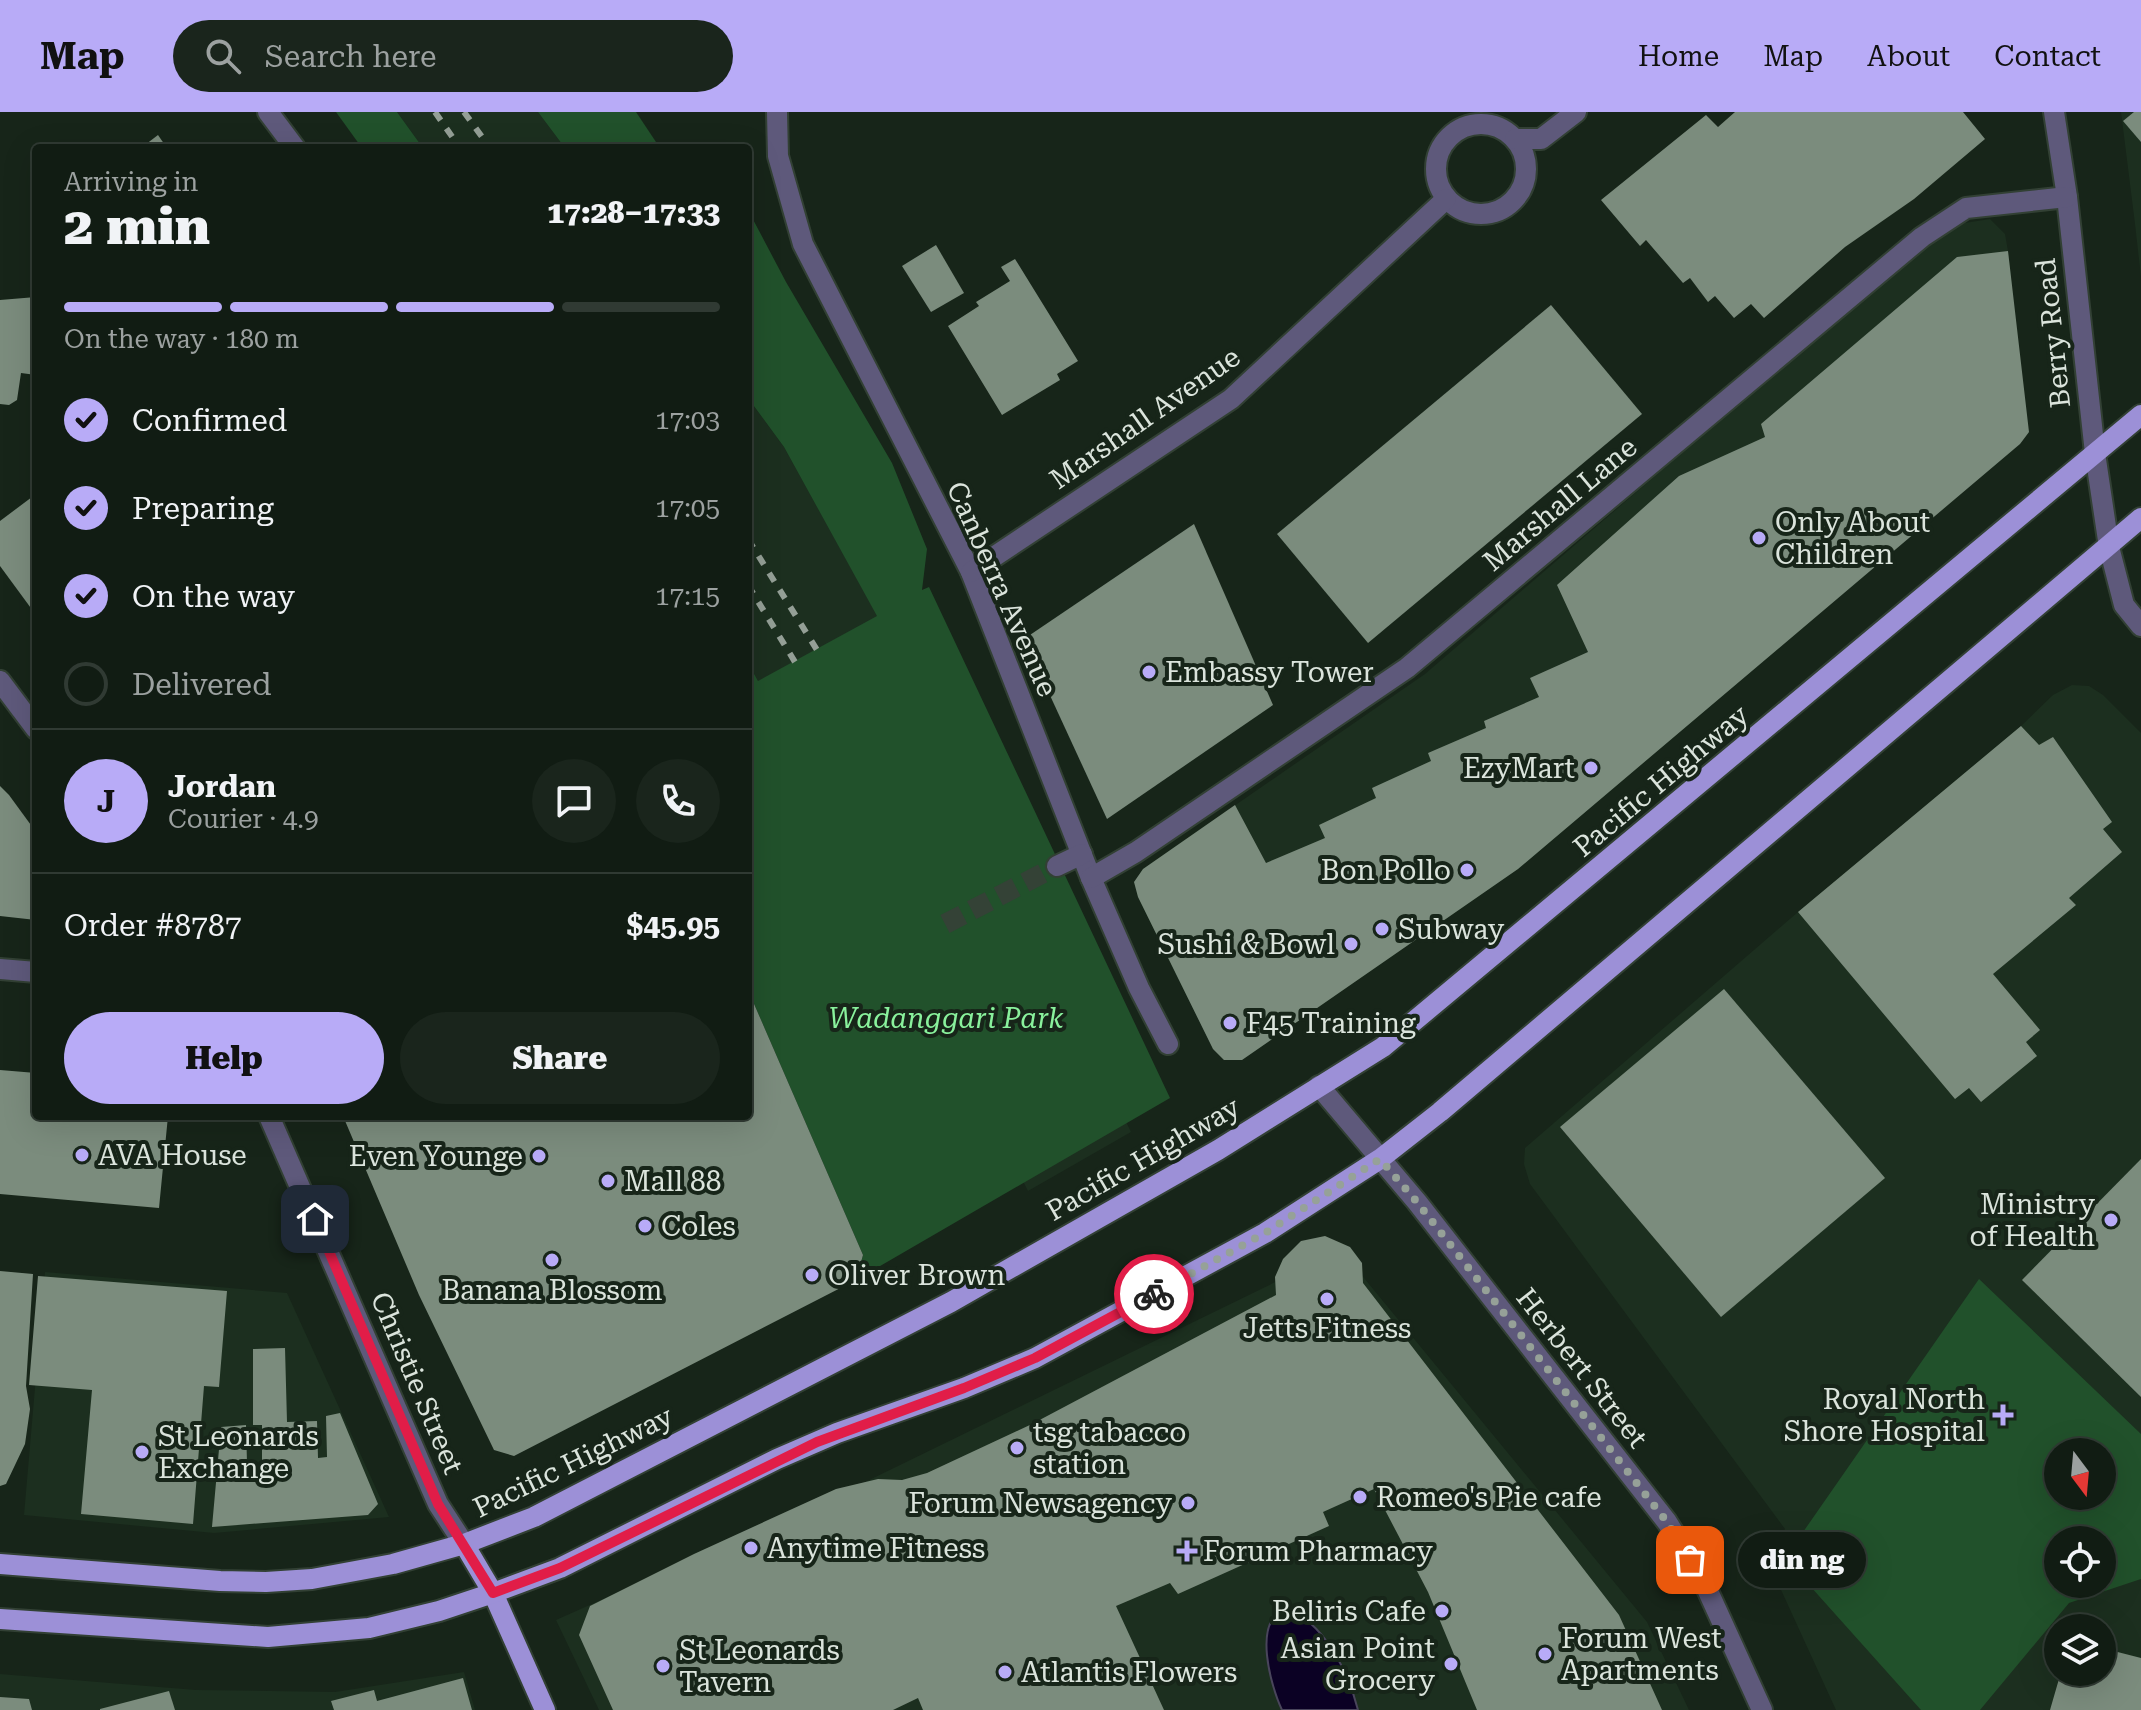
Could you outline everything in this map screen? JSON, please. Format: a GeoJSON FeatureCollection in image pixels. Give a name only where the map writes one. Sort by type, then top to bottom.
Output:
{"type":"FeatureCollection","features":[{"type":"Feature","properties":{"kind":"main road","name":"Pacific Highway"},"geometry":{"type":"LineString","coordinates":[[0,1564],[266,1582],[312,1579],[393,1564],[464,1544],[534,1517],[951,1302],[1218,1150],[1383,1047],[2141,415]]}},
{"type":"Feature","properties":{"kind":"main road"},"geometry":{"type":"LineString","coordinates":[[0,1619],[268,1637],[369,1628],[439,1611],[560,1568],[777,1459],[837,1433],[964,1388],[1035,1358],[1265,1233],[1380,1159],[1440,1112],[2141,518]]}},
{"type":"Feature","properties":{"kind":"main road","name":"Christie Street"},"geometry":{"type":"LineString","coordinates":[[464,1544],[493,1593],[545,1710]]}},
{"type":"Feature","properties":{"kind":"street"},"geometry":{"type":"LineString","coordinates":[[268,112],[292,144]]}},
{"type":"Feature","properties":{"kind":"street","name":"Canberra Avenue"},"geometry":{"type":"LineString","coordinates":[[777,112],[778,156],[803,244],[971,572],[1091,878],[1139,988],[1168,1044]]}},
{"type":"Feature","properties":{"kind":"street"},"geometry":{"type":"LineString","coordinates":[[1515,139],[1541,139],[1576,112]]}},
{"type":"Feature","properties":{"kind":"street","name":"Berry Road"},"geometry":{"type":"LineString","coordinates":[[2054,112],[2109,547],[2124,605],[2141,626]]}},
{"type":"Feature","properties":{"kind":"street"},"geometry":{"type":"LineString","coordinates":[[1466,119],[1496,127],[1515,139],[1527,164],[1526,179],[1511,203],[1485,215],[1457,208],[1446,199],[1438,186],[1435,171],[1444,143],[1466,119]]}},
{"type":"Feature","properties":{"kind":"street","name":"Marshall Lane"},"geometry":{"type":"LineString","coordinates":[[1091,878],[1136,852],[1407,668],[1922,237],[1966,208],[2067,197]]}},
{"type":"Feature","properties":{"kind":"street","name":"Marshall Avenue"},"geometry":{"type":"LineString","coordinates":[[971,572],[1231,399],[1446,199]]}},
{"type":"Feature","properties":{"kind":"street"},"geometry":{"type":"LineString","coordinates":[[0,681],[32,724]]}},
{"type":"Feature","properties":{"kind":"street"},"geometry":{"type":"LineString","coordinates":[[1057,866],[1082,854]]}},
{"type":"Feature","properties":{"kind":"street"},"geometry":{"type":"LineString","coordinates":[[0,969],[32,972]]}},
{"type":"Feature","properties":{"kind":"street","name":"Herbert Street"},"geometry":{"type":"LineString","coordinates":[[1319,1086],[1417,1202],[1667,1522],[1702,1578],[1762,1710]]}},
{"type":"Feature","properties":{"kind":"street","name":"Christie Street"},"geometry":{"type":"LineString","coordinates":[[271,1120],[438,1504],[464,1544]]}},
{"type":"Feature","properties":{"kind":"shaded area"},"geometry":{"type":"Polygon","coordinates":[[[397,112],[538,112],[562,144],[420,144],[397,112]]]}},
{"type":"Feature","properties":{"kind":"shaded area"},"geometry":{"type":"Polygon","coordinates":[[[2121,112],[2141,112],[2141,277],[2135,224],[2121,112]]]}},
{"type":"Feature","properties":{"kind":"shaded area"},"geometry":{"type":"Polygon","coordinates":[[[1990,219],[2005,234],[2008,251],[2025,411],[2020,443],[1518,869],[1242,1060],[1224,1060],[1213,1049],[1138,897],[1134,882],[1143,869],[1425,674],[1922,246],[1958,224],[1990,219]]]}},
{"type":"Feature","properties":{"kind":"shaded area"},"geometry":{"type":"Polygon","coordinates":[[[752,403],[784,447],[897,651],[1131,1132],[1028,1191],[928,994],[752,670],[752,403]]]}},
{"type":"Feature","properties":{"kind":"shaded area"},"geometry":{"type":"Polygon","coordinates":[[[2072,685],[2089,686],[2103,695],[2141,733],[2141,1710],[1836,1710],[1766,1557],[1785,1529],[1530,1184],[1524,1164],[1525,1148],[1798,912],[2021,726],[2053,695],[2072,685]]]}},
{"type":"Feature","properties":{"kind":"shaded area"},"geometry":{"type":"Polygon","coordinates":[[[1341,1250],[1647,1622],[1689,1710],[599,1710],[556,1620],[859,1485],[1341,1250]]]}},
{"type":"Feature","properties":{"kind":"shaded area"},"geometry":{"type":"Polygon","coordinates":[[[45,1272],[287,1293],[389,1517],[214,1533],[24,1515],[45,1272]]]}},
{"type":"Feature","properties":{"kind":"shaded area"},"geometry":{"type":"Polygon","coordinates":[[[1285,1610],[1299,1615],[1323,1636],[1341,1665],[1358,1710],[1282,1710],[1269,1671],[1267,1640],[1275,1616],[1285,1610]]]}},
{"type":"Feature","properties":{"kind":"shaded area"},"geometry":{"type":"Polygon","coordinates":[[[464,1672],[475,1710],[0,1710],[0,1674],[196,1690],[335,1692],[464,1672]]]}},
{"type":"Feature","properties":{"kind":"green space"},"geometry":{"type":"Polygon","coordinates":[[[336,112],[397,112],[420,144],[359,144],[336,112]]]}},
{"type":"Feature","properties":{"kind":"green space"},"geometry":{"type":"Polygon","coordinates":[[[538,112],[636,112],[657,144],[562,144],[538,112]]]}},
{"type":"Feature","properties":{"kind":"green space","name":"Wadanggari Park"},"geometry":{"type":"Polygon","coordinates":[[[752,218],[892,463],[927,549],[922,590],[929,587],[1170,1098],[856,1280],[863,1255],[752,999],[752,670],[758,681],[877,616],[784,447],[752,403],[752,218]]]}},
{"type":"Feature","properties":{"kind":"green space"},"geometry":{"type":"Polygon","coordinates":[[[1979,1279],[2141,1434],[2141,1579],[2116,1587],[2116,1526],[2044,1526],[2044,1598],[2084,1598],[2069,1603],[2060,1614],[2044,1614],[2044,1633],[1980,1710],[1921,1710],[1785,1558],[1979,1279]]]}},
{"type":"Feature","properties":{"kind":"building"},"geometry":{"type":"Polygon","coordinates":[[[1735,112],[1963,112],[1985,139],[1914,199],[1845,247],[1764,318],[1751,304],[1734,318],[1715,296],[1708,302],[1690,278],[1683,283],[1646,240],[1640,246],[1601,200],[1706,115],[1718,127],[1735,112]]]}},
{"type":"Feature","properties":{"kind":"building"},"geometry":{"type":"Polygon","coordinates":[[[2134,112],[2141,112],[2141,142],[2123,121],[2134,112]]]}},
{"type":"Feature","properties":{"kind":"building"},"geometry":{"type":"Polygon","coordinates":[[[158,135],[164,144],[146,144],[158,135]]]}},
{"type":"Feature","properties":{"kind":"building"},"geometry":{"type":"Polygon","coordinates":[[[936,245],[964,293],[931,312],[902,266],[936,245]]]}},
{"type":"Feature","properties":{"kind":"building"},"geometry":{"type":"Polygon","coordinates":[[[2008,251],[2029,432],[2020,444],[1518,869],[1242,1060],[1224,1060],[1213,1049],[1138,897],[1134,882],[1143,869],[1235,805],[1266,863],[1325,838],[1319,825],[1376,798],[1372,788],[1431,761],[1428,753],[1486,728],[1484,721],[1539,697],[1530,678],[1588,652],[1557,585],[1679,476],[1765,437],[1761,424],[1957,257],[2008,251]]]}},
{"type":"Feature","properties":{"kind":"building"},"geometry":{"type":"Polygon","coordinates":[[[1015,259],[1078,361],[1057,374],[1060,380],[1002,415],[948,326],[979,306],[976,302],[1010,281],[1001,267],[1015,259]]]}},
{"type":"Feature","properties":{"kind":"building"},"geometry":{"type":"Polygon","coordinates":[[[32,297],[32,374],[21,373],[17,400],[9,405],[0,404],[0,300],[32,297]]]}},
{"type":"Feature","properties":{"kind":"building"},"geometry":{"type":"Polygon","coordinates":[[[1551,305],[1642,414],[1368,643],[1277,534],[1551,305]]]}},
{"type":"Feature","properties":{"kind":"building"},"geometry":{"type":"Polygon","coordinates":[[[32,497],[32,610],[0,566],[0,521],[32,497]]]}},
{"type":"Feature","properties":{"kind":"building","name":"Embassy Tower"},"geometry":{"type":"Polygon","coordinates":[[[1194,524],[1273,705],[1107,819],[1024,639],[1194,524]]]}},
{"type":"Feature","properties":{"kind":"building"},"geometry":{"type":"Polygon","coordinates":[[[2021,726],[2039,745],[2053,737],[2112,822],[2103,829],[2122,852],[2069,898],[2076,905],[1993,974],[2040,1030],[2026,1042],[2037,1056],[1981,1102],[1969,1088],[1955,1099],[1798,912],[2021,726]]]}},
{"type":"Feature","properties":{"kind":"building"},"geometry":{"type":"Polygon","coordinates":[[[0,786],[32,827],[32,920],[0,916],[0,786]]]}},
{"type":"Feature","properties":{"kind":"building"},"geometry":{"type":"Polygon","coordinates":[[[1724,989],[1885,1178],[1721,1317],[1560,1127],[1724,989]]]}},
{"type":"Feature","properties":{"kind":"building"},"geometry":{"type":"Polygon","coordinates":[[[752,999],[863,1255],[856,1280],[514,1456],[494,1450],[419,1295],[345,1120],[752,1120],[752,999]]]}},
{"type":"Feature","properties":{"kind":"building","name":"AVA House"},"geometry":{"type":"Polygon","coordinates":[[[0,1070],[32,1073],[32,1120],[168,1120],[159,1208],[0,1194],[0,1070]]]}},
{"type":"Feature","properties":{"kind":"building","name":"Ministry of Health"},"geometry":{"type":"Polygon","coordinates":[[[2141,1159],[2141,1397],[2022,1280],[2141,1159]]]}},
{"type":"Feature","properties":{"kind":"building"},"geometry":{"type":"Polygon","coordinates":[[[1325,1236],[1350,1247],[1362,1263],[1363,1283],[1619,1615],[1662,1710],[1477,1710],[1428,1592],[1374,1489],[1323,1512],[1329,1526],[1178,1594],[1170,1583],[1116,1606],[1164,1710],[923,1710],[918,1698],[893,1710],[613,1710],[579,1635],[590,1606],[836,1489],[878,1479],[902,1480],[927,1473],[1032,1424],[1276,1295],[1275,1277],[1283,1259],[1301,1241],[1325,1236]]]}},
{"type":"Feature","properties":{"kind":"building"},"geometry":{"type":"Polygon","coordinates":[[[0,1271],[33,1274],[26,1386],[30,1409],[25,1444],[6,1484],[0,1486],[0,1271]]]}},
{"type":"Feature","properties":{"kind":"building","name":"St Leonards Exchange"},"geometry":{"type":"Polygon","coordinates":[[[38,1276],[227,1291],[219,1387],[204,1386],[193,1524],[81,1514],[92,1390],[29,1385],[38,1276]]]}},
{"type":"Feature","properties":{"kind":"building"},"geometry":{"type":"Polygon","coordinates":[[[285,1348],[287,1422],[317,1421],[318,1458],[327,1457],[326,1416],[340,1413],[378,1504],[368,1515],[212,1527],[221,1427],[246,1425],[247,1463],[262,1463],[262,1425],[253,1425],[253,1349],[285,1348]]]}},
{"type":"Feature","properties":{"kind":"building"},"geometry":{"type":"Polygon","coordinates":[[[2116,1652],[2141,1658],[2141,1710],[2050,1710],[2057,1686],[2116,1686],[2116,1652]]]}},
{"type":"Feature","properties":{"kind":"building"},"geometry":{"type":"Polygon","coordinates":[[[463,1678],[472,1710],[334,1710],[331,1701],[374,1690],[377,1701],[463,1678]]]}},
{"type":"Feature","properties":{"kind":"building"},"geometry":{"type":"Polygon","coordinates":[[[169,1691],[175,1710],[100,1710],[100,1709],[169,1691]]]}},
{"type":"Feature","properties":{"kind":"building"},"geometry":{"type":"Polygon","coordinates":[[[0,1697],[29,1699],[32,1710],[0,1710],[0,1697]]]}},
{"type":"Feature","properties":{"kind":"tunnel"},"geometry":{"type":"LineString","coordinates":[[945,924],[1057,866]]}},
{"type":"Feature","properties":{"kind":"railway"},"geometry":{"type":"LineString","coordinates":[[435,112],[457,144]]}},
{"type":"Feature","properties":{"kind":"railway"},"geometry":{"type":"LineString","coordinates":[[464,112],[487,144]]}},
{"type":"Feature","properties":{"kind":"railway"},"geometry":{"type":"LineString","coordinates":[[752,545],[817,650]]}},
{"type":"Feature","properties":{"kind":"railway"},"geometry":{"type":"LineString","coordinates":[[752,592],[795,662]]}},
{"type":"Feature","properties":{"kind":"way so far"},"geometry":{"type":"LineString","coordinates":[[1154,1294],[1265,1233],[1380,1159],[1667,1522],[1690,1560]]}},
{"type":"Feature","properties":{"kind":"place","name":"Only About Children"},"geometry":{"type":"Point","coordinates":[1759,538]}},
{"type":"Feature","properties":{"kind":"place","name":"Embassy Tower"},"geometry":{"type":"Point","coordinates":[1149,672]}},
{"type":"Feature","properties":{"kind":"place","name":"EzyMart"},"geometry":{"type":"Point","coordinates":[1591,768]}},
{"type":"Feature","properties":{"kind":"place","name":"Bon Pollo"},"geometry":{"type":"Point","coordinates":[1467,870]}},
{"type":"Feature","properties":{"kind":"place","name":"Subway"},"geometry":{"type":"Point","coordinates":[1382,929]}},
{"type":"Feature","properties":{"kind":"place","name":"Sushi & Bowl"},"geometry":{"type":"Point","coordinates":[1351,944]}},
{"type":"Feature","properties":{"kind":"place","name":"F45 Training"},"geometry":{"type":"Point","coordinates":[1230,1023]}},
{"type":"Feature","properties":{"kind":"place","name":"AVA House"},"geometry":{"type":"Point","coordinates":[82,1155]}},
{"type":"Feature","properties":{"kind":"place","name":"Even Younge"},"geometry":{"type":"Point","coordinates":[539,1156]}},
{"type":"Feature","properties":{"kind":"place","name":"Mall 88"},"geometry":{"type":"Point","coordinates":[608,1181]}},
{"type":"Feature","properties":{"kind":"place","name":"Ministry of Health"},"geometry":{"type":"Point","coordinates":[2111,1220]}},
{"type":"Feature","properties":{"kind":"place","name":"Coles"},"geometry":{"type":"Point","coordinates":[645,1226]}},
{"type":"Feature","properties":{"kind":"place","name":"Banana Blossom"},"geometry":{"type":"Point","coordinates":[552,1260]}},
{"type":"Feature","properties":{"kind":"place","name":"Oliver Brown"},"geometry":{"type":"Point","coordinates":[812,1275]}},
{"type":"Feature","properties":{"kind":"place","name":"Jetts Fitness"},"geometry":{"type":"Point","coordinates":[1327,1299]}},
{"type":"Feature","properties":{"kind":"place","name":"Royal North Shore Hospital"},"geometry":{"type":"Point","coordinates":[2003,1415]}},
{"type":"Feature","properties":{"kind":"place","name":"tsg tabacco station"},"geometry":{"type":"Point","coordinates":[1017,1448]}},
{"type":"Feature","properties":{"kind":"place","name":"St Leonards Exchange"},"geometry":{"type":"Point","coordinates":[142,1452]}},
{"type":"Feature","properties":{"kind":"place","name":"Romeo's Pie cafe"},"geometry":{"type":"Point","coordinates":[1360,1497]}},
{"type":"Feature","properties":{"kind":"place","name":"Forum Newsagency"},"geometry":{"type":"Point","coordinates":[1188,1503]}},
{"type":"Feature","properties":{"kind":"place","name":"Anytime Fitness"},"geometry":{"type":"Point","coordinates":[751,1548]}},
{"type":"Feature","properties":{"kind":"place","name":"Forum Pharmacy"},"geometry":{"type":"Point","coordinates":[1187,1551]}},
{"type":"Feature","properties":{"kind":"place","name":"din ng"},"geometry":{"type":"Point","coordinates":[1690,1560]}},
{"type":"Feature","properties":{"kind":"place","name":"Beliris Cafe"},"geometry":{"type":"Point","coordinates":[1442,1611]}},
{"type":"Feature","properties":{"kind":"place","name":"Forum West Apartments"},"geometry":{"type":"Point","coordinates":[1545,1654]}},
{"type":"Feature","properties":{"kind":"place","name":"Asian Point Grocery"},"geometry":{"type":"Point","coordinates":[1451,1664]}},
{"type":"Feature","properties":{"kind":"place","name":"St Leonards Tavern"},"geometry":{"type":"Point","coordinates":[663,1666]}},
{"type":"Feature","properties":{"kind":"place","name":"Atlantis Flowers"},"geometry":{"type":"Point","coordinates":[1005,1672]}},
{"type":"Feature","properties":{"kind":"route"},"geometry":{"type":"LineString","coordinates":[[315,1219],[438,1504],[493,1593],[560,1568],[777,1459],[1035,1358],[1154,1294]]}}]}
